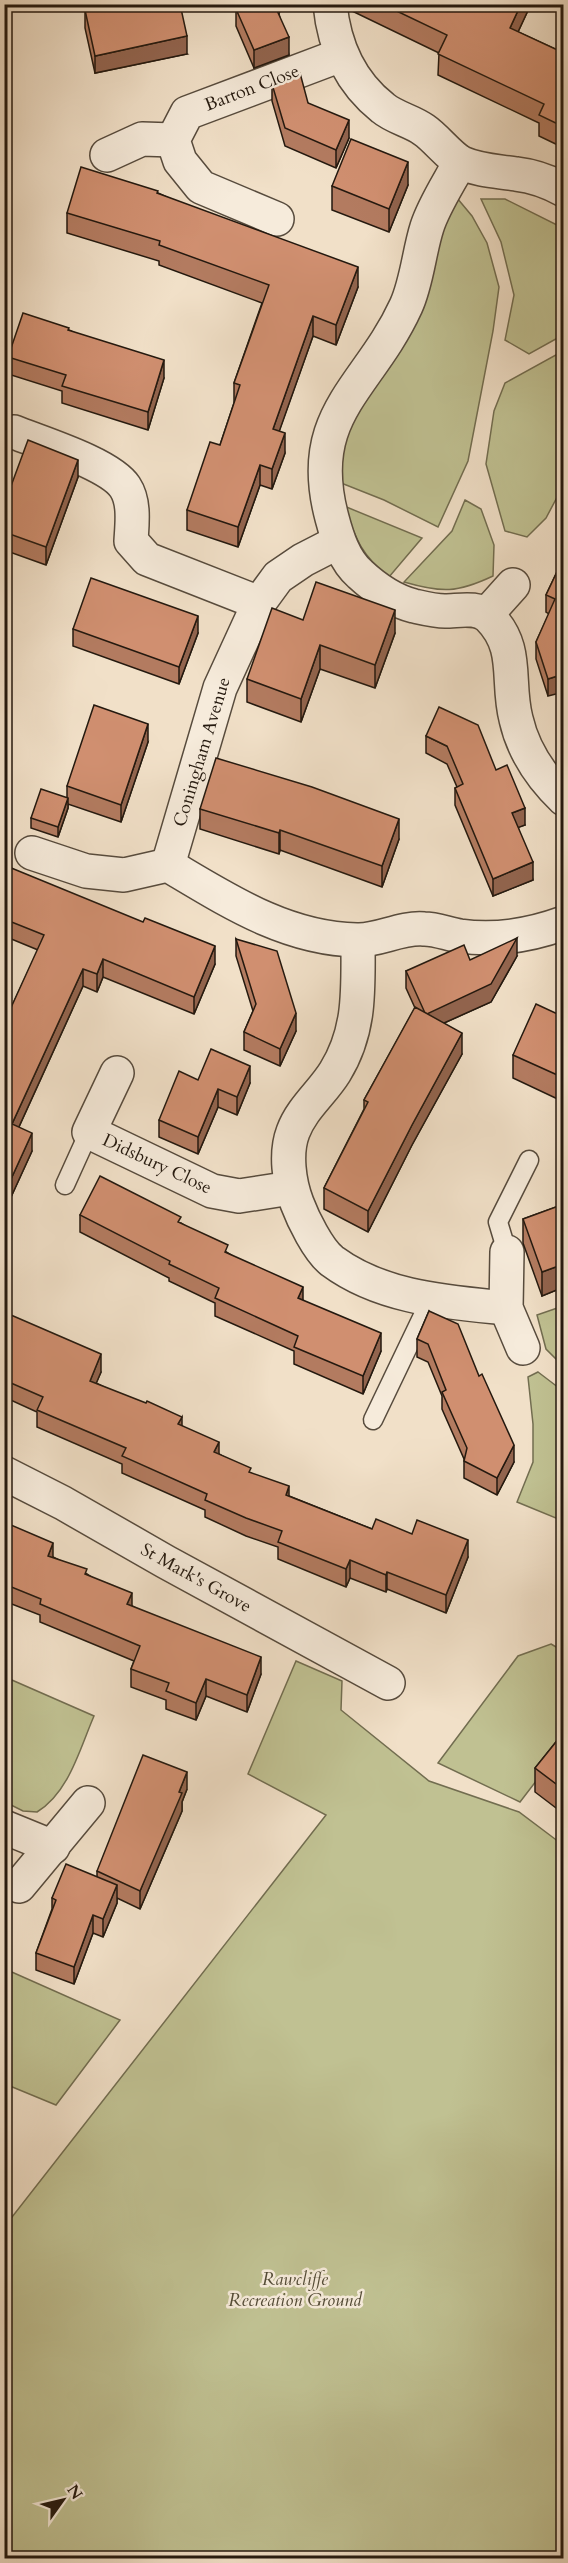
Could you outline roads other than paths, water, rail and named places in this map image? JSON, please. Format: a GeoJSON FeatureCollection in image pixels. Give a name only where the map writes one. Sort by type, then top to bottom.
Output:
{"type":"FeatureCollection","features":[{"type":"Feature","properties":{"kind":"street"},"geometry":{"type":"LineString","coordinates":[[330,4],[333,27],[341,55],[359,83],[384,109],[422,128],[460,162],[486,171],[516,174],[547,181],[564,190]]}},
{"type":"Feature","properties":{"kind":"street","name":"Barton Close"},"geometry":{"type":"LineString","coordinates":[[173,140],[187,113],[341,55]]}},
{"type":"Feature","properties":{"kind":"street"},"geometry":{"type":"LineString","coordinates":[[107,155],[142,140],[173,140],[180,161],[201,187],[277,219]]}},
{"type":"Feature","properties":{"kind":"street"},"geometry":{"type":"LineString","coordinates":[[460,162],[428,224],[408,302],[391,337],[346,398],[332,426],[324,463],[325,492],[338,542],[358,572],[387,594],[412,606],[445,611],[464,608],[487,614],[500,630],[510,652],[515,718],[527,752],[548,784],[564,799]]}},
{"type":"Feature","properties":{"kind":"street"},"geometry":{"type":"LineString","coordinates":[[14,432],[108,470],[126,487],[132,508],[131,542],[147,559],[259,603]]}},
{"type":"Feature","properties":{"kind":"street","name":"Coningham Avenue"},"geometry":{"type":"LineString","coordinates":[[168,865],[220,688],[259,603],[278,577],[303,560],[338,542]]}},
{"type":"Feature","properties":{"kind":"street"},"geometry":{"type":"LineString","coordinates":[[487,614],[513,585]]}},
{"type":"Feature","properties":{"kind":"street"},"geometry":{"type":"LineString","coordinates":[[32,853],[86,871],[124,875],[168,865],[248,912],[300,932],[358,940],[392,932],[424,929],[462,936],[493,937],[532,934],[564,923]]}},
{"type":"Feature","properties":{"kind":"street"},"geometry":{"type":"LineString","coordinates":[[358,940],[358,992],[352,1039],[334,1074],[310,1101],[292,1133],[289,1165],[291,1188],[304,1221],[331,1260],[373,1283],[430,1301],[506,1308]]}},
{"type":"Feature","properties":{"kind":"street","name":"Didsbury Close"},"geometry":{"type":"LineString","coordinates":[[117,1072],[89,1132],[212,1191],[238,1196],[291,1188]]}},
{"type":"Feature","properties":{"kind":"street"},"geometry":{"type":"LineString","coordinates":[[507,1252],[506,1308],[523,1348]]}},
{"type":"Feature","properties":{"kind":"street","name":"St Mark's Grove"},"geometry":{"type":"LineString","coordinates":[[4,1473],[63,1503],[176,1568],[388,1683]]}},
{"type":"Feature","properties":{"kind":"street"},"geometry":{"type":"LineString","coordinates":[[20,1886],[88,1803]]}},
{"type":"Feature","properties":{"kind":"street"},"geometry":{"type":"LineString","coordinates":[[4,1827],[53,1847]]}},
{"type":"Feature","properties":{"kind":"lane"},"geometry":{"type":"LineString","coordinates":[[65,1185],[89,1132]]}},
{"type":"Feature","properties":{"kind":"lane"},"geometry":{"type":"LineString","coordinates":[[507,1252],[498,1222],[529,1160]]}},
{"type":"Feature","properties":{"kind":"lane"},"geometry":{"type":"LineString","coordinates":[[373,1420],[430,1301]]}},
{"type":"Feature","properties":{"kind":"park label","name":"Rawcliffe Recreation Ground"},"geometry":{"type":"Point","coordinates":[295,2289]}}]}
